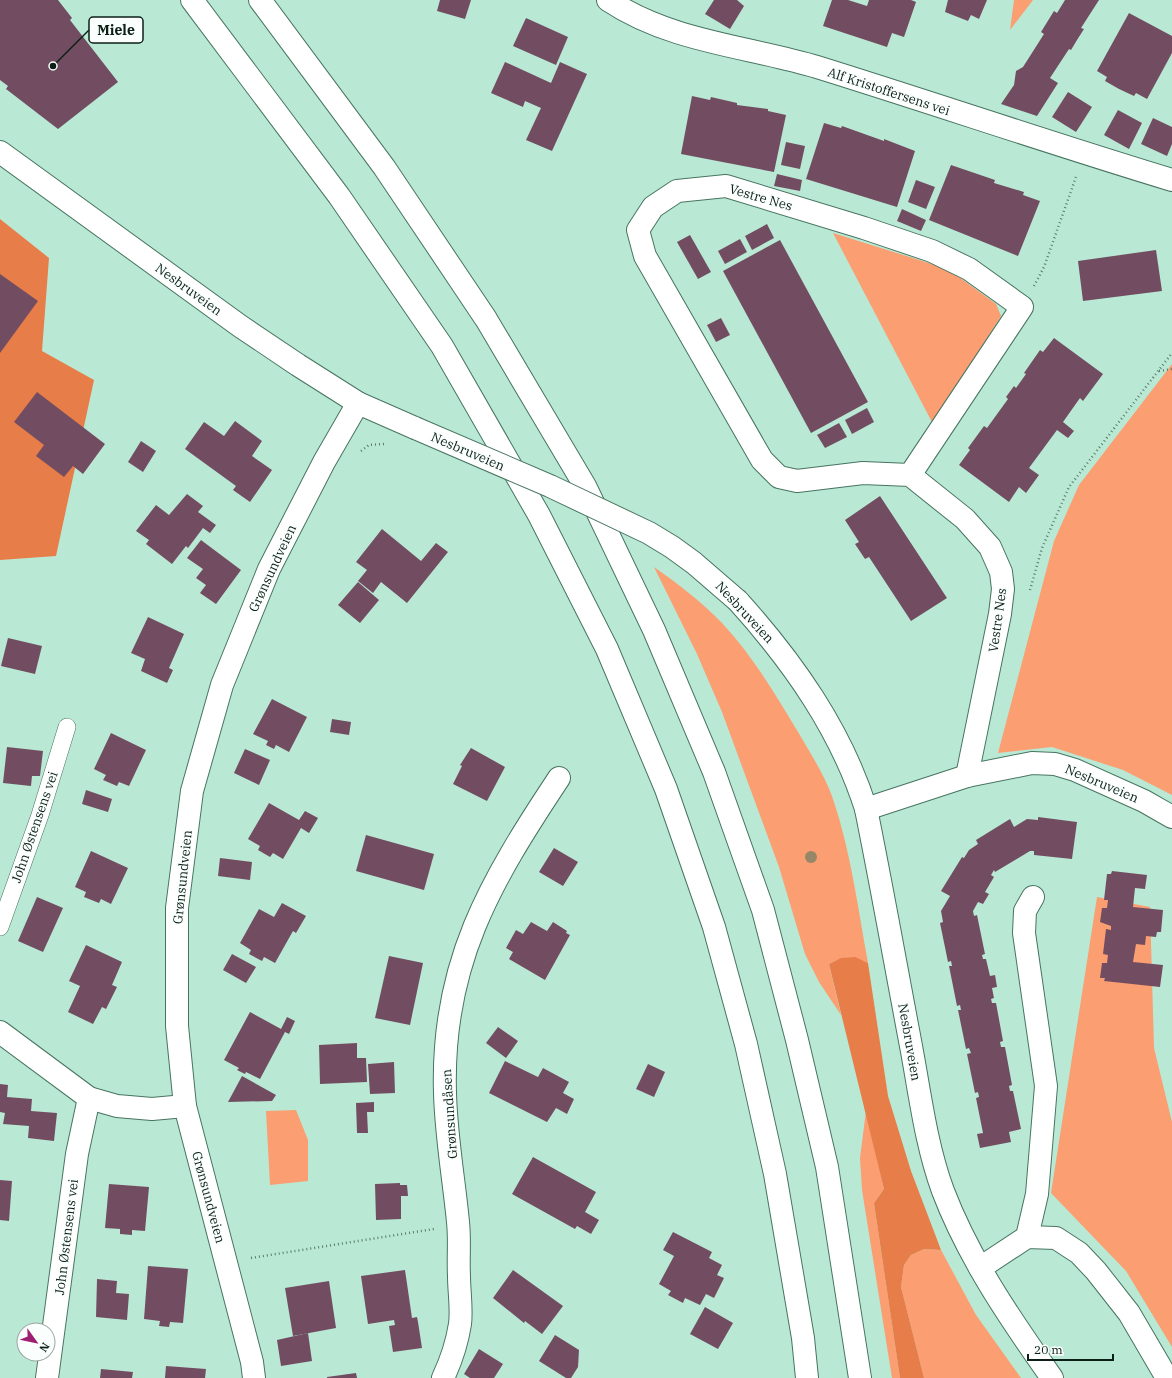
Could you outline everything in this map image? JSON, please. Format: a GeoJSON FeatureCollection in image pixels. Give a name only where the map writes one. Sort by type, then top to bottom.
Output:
{"type":"FeatureCollection","features":[{"type":"Feature","properties":{"kind":"main road"},"geometry":{"type":"LineString","coordinates":[[192,0],[339,196],[442,346],[539,516],[607,649],[666,789],[714,927],[742,1029],[775,1174],[803,1338],[807,1378]]}},
{"type":"Feature","properties":{"kind":"main road"},"geometry":{"type":"LineString","coordinates":[[260,0],[384,168],[486,320],[584,486],[654,630],[714,772],[764,910],[797,1040],[827,1168],[860,1378]]}},
{"type":"Feature","properties":{"kind":"main road","name":"Alf Kristoffersens vei"},"geometry":{"type":"LineString","coordinates":[[608,0],[634,16],[704,40],[816,67],[1084,154],[1172,180]]}},
{"type":"Feature","properties":{"kind":"main road","name":"Nesbruveien"},"geometry":{"type":"LineString","coordinates":[[0,152],[240,326],[358,403],[550,486],[649,533],[694,563],[738,601],[771,638],[801,678],[826,721],[853,774],[866,809],[922,1111],[944,1193],[980,1268],[1023,1337],[1052,1378]]}},
{"type":"Feature","properties":{"kind":"main road","name":"Vestre Nes"},"geometry":{"type":"LineString","coordinates":[[967,776],[1000,614],[1003,589],[1001,572],[990,547],[965,519],[910,475],[863,473],[797,480],[779,477],[762,460],[645,256],[638,230],[653,207],[677,191],[726,186],[864,228],[932,251],[969,270],[1022,307]]}},
{"type":"Feature","properties":{"kind":"main road"},"geometry":{"type":"LineString","coordinates":[[910,475],[1022,307]]}},
{"type":"Feature","properties":{"kind":"main road","name":"Grønsundveien"},"geometry":{"type":"LineString","coordinates":[[254,1378],[252,1362],[227,1262],[185,1106],[177,1026],[177,908],[192,791],[222,685],[269,569],[324,462],[358,403]]}},
{"type":"Feature","properties":{"kind":"main road","name":"Nesbruveien"},"geometry":{"type":"LineString","coordinates":[[866,809],[967,776],[1032,763],[1055,764],[1099,780],[1144,801],[1172,817]]}},
{"type":"Feature","properties":{"kind":"main road","name":"Grønsundåsen"},"geometry":{"type":"LineString","coordinates":[[443,1378],[453,1356],[460,1323],[458,1225],[445,1094],[446,1032],[456,980],[469,936],[490,890],[518,840],[559,778]]}},
{"type":"Feature","properties":{"kind":"main road"},"geometry":{"type":"LineString","coordinates":[[1027,1236],[1037,1194],[1046,1086],[1024,933],[1025,911],[1033,897]]}},
{"type":"Feature","properties":{"kind":"main road"},"geometry":{"type":"LineString","coordinates":[[0,1032],[89,1098],[117,1106],[152,1109],[185,1106]]}},
{"type":"Feature","properties":{"kind":"main road","name":"John Østensens vei"},"geometry":{"type":"LineString","coordinates":[[47,1378],[77,1154],[89,1098]]}},
{"type":"Feature","properties":{"kind":"main road"},"geometry":{"type":"LineString","coordinates":[[980,1268],[1027,1236],[1056,1238],[1079,1253],[1096,1271],[1129,1313],[1167,1378]]}},
{"type":"Feature","properties":{"kind":"lane","name":"John Østensens vei"},"geometry":{"type":"LineString","coordinates":[[0,927],[40,815],[67,727]]}},
{"type":"Feature","properties":{"kind":"path"},"geometry":{"type":"LineString","coordinates":[[1022,307],[1044,267],[1084,154]]}},
{"type":"Feature","properties":{"kind":"path"},"geometry":{"type":"LineString","coordinates":[[1029,592],[1042,548],[1069,487],[1172,353]]}},
{"type":"Feature","properties":{"kind":"path"},"geometry":{"type":"LineString","coordinates":[[1159,371],[1172,369]]}},
{"type":"Feature","properties":{"kind":"path"},"geometry":{"type":"LineString","coordinates":[[324,462],[339,466],[369,445],[390,444]]}},
{"type":"Feature","properties":{"kind":"path"},"geometry":{"type":"LineString","coordinates":[[227,1262],[458,1225]]}},
{"type":"Feature","properties":{"kind":"shaded area"},"geometry":{"type":"Polygon","coordinates":[[[1014,0],[1033,0],[1010,30],[1014,0]]]}},
{"type":"Feature","properties":{"kind":"shaded area"},"geometry":{"type":"Polygon","coordinates":[[[0,219],[49,258],[42,351],[94,380],[56,556],[0,560],[0,219]]]}},
{"type":"Feature","properties":{"kind":"shaded area"},"geometry":{"type":"Polygon","coordinates":[[[833,233],[948,269],[996,304],[1001,316],[933,424],[833,233]]]}},
{"type":"Feature","properties":{"kind":"shaded area"},"geometry":{"type":"Polygon","coordinates":[[[1172,364],[1172,795],[1123,770],[1052,747],[998,753],[1054,541],[1079,485],[1172,364]]]}},
{"type":"Feature","properties":{"kind":"shaded area"},"geometry":{"type":"Polygon","coordinates":[[[654,567],[706,608],[733,635],[763,676],[781,704],[830,790],[845,839],[868,963],[857,959],[844,958],[829,964],[841,1015],[819,982],[805,954],[779,867],[722,712],[697,654],[654,567]]]}},
{"type":"Feature","properties":{"kind":"shaded area"},"geometry":{"type":"Polygon","coordinates":[[[1097,897],[1150,907],[1154,1048],[1172,1122],[1172,1347],[1126,1271],[1051,1193],[1097,897]]]}},
{"type":"Feature","properties":{"kind":"shaded area"},"geometry":{"type":"Polygon","coordinates":[[[855,957],[868,963],[888,1096],[911,1171],[941,1250],[924,1249],[911,1255],[904,1265],[901,1287],[924,1378],[900,1378],[874,1203],[884,1189],[829,964],[841,958],[855,957]]]}},
{"type":"Feature","properties":{"kind":"shaded area"},"geometry":{"type":"Polygon","coordinates":[[[296,1110],[308,1140],[308,1181],[270,1185],[266,1111],[296,1110]]]}},
{"type":"Feature","properties":{"kind":"shaded area"},"geometry":{"type":"Polygon","coordinates":[[[866,1111],[884,1189],[874,1203],[900,1378],[892,1378],[862,1190],[860,1158],[866,1111]]]}},
{"type":"Feature","properties":{"kind":"shaded area"},"geometry":{"type":"Polygon","coordinates":[[[924,1249],[941,1250],[976,1315],[1021,1378],[924,1378],[901,1287],[904,1265],[911,1255],[924,1249]]]}},
{"type":"Feature","properties":{"kind":"building"},"geometry":{"type":"Polygon","coordinates":[[[0,0],[58,0],[72,18],[70,20],[118,82],[58,129],[6,89],[8,86],[0,80],[0,0]]]}},
{"type":"Feature","properties":{"kind":"building"},"geometry":{"type":"Polygon","coordinates":[[[440,0],[471,0],[465,19],[437,11],[440,0]]]}},
{"type":"Feature","properties":{"kind":"building"},"geometry":{"type":"Polygon","coordinates":[[[714,0],[737,0],[744,6],[730,29],[705,14],[714,0]]]}},
{"type":"Feature","properties":{"kind":"building"},"geometry":{"type":"Polygon","coordinates":[[[832,0],[848,0],[867,6],[869,0],[911,0],[916,2],[904,37],[892,33],[887,47],[823,26],[832,0]]]}},
{"type":"Feature","properties":{"kind":"building"},"geometry":{"type":"Polygon","coordinates":[[[948,0],[987,0],[979,19],[971,15],[968,21],[945,12],[948,0]]]}},
{"type":"Feature","properties":{"kind":"building"},"geometry":{"type":"Polygon","coordinates":[[[1065,0],[1099,0],[1081,28],[1084,29],[1071,50],[1069,49],[1050,78],[1058,83],[1037,116],[1001,104],[1014,85],[1016,71],[1023,67],[1044,34],[1041,32],[1054,11],[1057,13],[1065,0]]]}},
{"type":"Feature","properties":{"kind":"building"},"geometry":{"type":"Polygon","coordinates":[[[1129,13],[1172,36],[1172,53],[1147,99],[1136,93],[1134,96],[1119,89],[1105,81],[1107,77],[1097,71],[1129,13]]]}},
{"type":"Feature","properties":{"kind":"building"},"geometry":{"type":"Polygon","coordinates":[[[526,18],[568,37],[556,65],[513,46],[526,18]]]}},
{"type":"Feature","properties":{"kind":"building"},"geometry":{"type":"Polygon","coordinates":[[[505,62],[551,83],[560,62],[587,74],[552,151],[526,140],[541,108],[525,101],[523,107],[491,93],[505,62]]]}},
{"type":"Feature","properties":{"kind":"building"},"geometry":{"type":"Polygon","coordinates":[[[1068,92],[1092,107],[1076,132],[1052,117],[1068,92]]]}},
{"type":"Feature","properties":{"kind":"building"},"geometry":{"type":"Polygon","coordinates":[[[692,96],[710,100],[711,97],[737,103],[737,105],[768,109],[768,111],[786,115],[774,172],[681,154],[692,96]]]}},
{"type":"Feature","properties":{"kind":"building"},"geometry":{"type":"Polygon","coordinates":[[[1118,110],[1142,123],[1129,149],[1104,135],[1118,110]]]}},
{"type":"Feature","properties":{"kind":"building"},"geometry":{"type":"Polygon","coordinates":[[[1153,118],[1172,127],[1172,144],[1167,156],[1141,144],[1153,118]]]}},
{"type":"Feature","properties":{"kind":"building"},"geometry":{"type":"Polygon","coordinates":[[[824,123],[841,128],[842,126],[884,141],[884,139],[915,151],[897,207],[806,179],[824,123]]]}},
{"type":"Feature","properties":{"kind":"building"},"geometry":{"type":"Polygon","coordinates":[[[786,142],[805,146],[800,169],[781,165],[786,142]]]}},
{"type":"Feature","properties":{"kind":"building"},"geometry":{"type":"Polygon","coordinates":[[[951,165],[995,180],[994,183],[1024,192],[1023,195],[1040,201],[1018,256],[929,220],[951,165]]]}},
{"type":"Feature","properties":{"kind":"building"},"geometry":{"type":"Polygon","coordinates":[[[777,174],[802,180],[800,191],[774,186],[777,174]]]}},
{"type":"Feature","properties":{"kind":"building"},"geometry":{"type":"Polygon","coordinates":[[[916,180],[935,187],[926,209],[908,202],[916,180]]]}},
{"type":"Feature","properties":{"kind":"building"},"geometry":{"type":"Polygon","coordinates":[[[902,209],[926,220],[921,231],[897,221],[902,209]]]}},
{"type":"Feature","properties":{"kind":"building"},"geometry":{"type":"Polygon","coordinates":[[[767,224],[774,238],[752,250],[745,236],[767,224]]]}},
{"type":"Feature","properties":{"kind":"building"},"geometry":{"type":"Polygon","coordinates":[[[690,235],[711,272],[698,279],[677,242],[690,235]]]}},
{"type":"Feature","properties":{"kind":"building"},"geometry":{"type":"Polygon","coordinates":[[[740,239],[747,252],[725,264],[718,251],[740,239]]]}},
{"type":"Feature","properties":{"kind":"building"},"geometry":{"type":"Polygon","coordinates":[[[780,240],[868,402],[811,433],[723,271],[780,240]]]}},
{"type":"Feature","properties":{"kind":"building"},"geometry":{"type":"Polygon","coordinates":[[[1156,250],[1162,291],[1083,301],[1078,261],[1156,250]]]}},
{"type":"Feature","properties":{"kind":"building"},"geometry":{"type":"Polygon","coordinates":[[[0,274],[38,301],[0,353],[0,274]]]}},
{"type":"Feature","properties":{"kind":"building"},"geometry":{"type":"Polygon","coordinates":[[[721,318],[730,335],[716,342],[707,325],[721,318]]]}},
{"type":"Feature","properties":{"kind":"building"},"geometry":{"type":"Polygon","coordinates":[[[1054,338],[1103,374],[1083,401],[1080,398],[1063,422],[1074,431],[1068,438],[1057,430],[1029,468],[1039,475],[1026,493],[1019,487],[1009,502],[959,465],[970,450],[968,448],[984,426],[987,428],[1008,399],[1006,397],[1014,386],[1016,388],[1026,374],[1024,373],[1040,350],[1043,352],[1054,338]]]}},
{"type":"Feature","properties":{"kind":"building"},"geometry":{"type":"Polygon","coordinates":[[[37,392],[105,444],[83,474],[73,466],[64,477],[36,456],[44,445],[14,422],[37,392]]]}},
{"type":"Feature","properties":{"kind":"building"},"geometry":{"type":"Polygon","coordinates":[[[867,408],[874,422],[852,434],[845,420],[867,408]]]}},
{"type":"Feature","properties":{"kind":"building"},"geometry":{"type":"Polygon","coordinates":[[[235,421],[262,441],[252,456],[272,470],[250,502],[233,490],[236,486],[185,449],[204,422],[224,436],[235,421]]]}},
{"type":"Feature","properties":{"kind":"building"},"geometry":{"type":"Polygon","coordinates":[[[839,423],[847,437],[825,448],[817,435],[839,423]]]}},
{"type":"Feature","properties":{"kind":"building"},"geometry":{"type":"Polygon","coordinates":[[[141,441],[156,451],[143,472],[128,462],[141,441]]]}},
{"type":"Feature","properties":{"kind":"building"},"geometry":{"type":"Polygon","coordinates":[[[187,494],[203,506],[198,512],[216,525],[210,533],[203,528],[188,548],[186,546],[172,564],[146,544],[149,540],[136,531],[156,505],[169,515],[187,494]]]}},
{"type":"Feature","properties":{"kind":"building"},"geometry":{"type":"Polygon","coordinates":[[[880,496],[947,598],[911,621],[869,557],[865,559],[855,544],[859,542],[845,520],[880,496]]]}},
{"type":"Feature","properties":{"kind":"building"},"geometry":{"type":"Polygon","coordinates":[[[382,529],[421,561],[436,543],[448,552],[407,603],[381,582],[373,593],[358,581],[367,570],[356,562],[382,529]]]}},
{"type":"Feature","properties":{"kind":"building"},"geometry":{"type":"Polygon","coordinates":[[[201,540],[241,570],[216,604],[200,593],[206,585],[196,578],[203,569],[187,558],[201,540]]]}},
{"type":"Feature","properties":{"kind":"building"},"geometry":{"type":"Polygon","coordinates":[[[358,582],[379,600],[360,623],[338,605],[358,582]]]}},
{"type":"Feature","properties":{"kind":"building"},"geometry":{"type":"Polygon","coordinates":[[[148,617],[184,634],[169,668],[173,670],[167,683],[141,671],[145,659],[131,653],[148,617]]]}},
{"type":"Feature","properties":{"kind":"building"},"geometry":{"type":"Polygon","coordinates":[[[8,638],[42,646],[35,674],[1,666],[8,638]]]}},
{"type":"Feature","properties":{"kind":"building"},"geometry":{"type":"Polygon","coordinates":[[[272,699],[307,717],[289,752],[276,745],[274,749],[266,745],[268,741],[253,734],[272,699]]]}},
{"type":"Feature","properties":{"kind":"building"},"geometry":{"type":"Polygon","coordinates":[[[332,719],[351,722],[349,735],[330,732],[332,719]]]}},
{"type":"Feature","properties":{"kind":"building"},"geometry":{"type":"Polygon","coordinates":[[[111,733],[146,750],[129,786],[119,782],[117,786],[103,780],[106,775],[94,769],[111,733]]]}},
{"type":"Feature","properties":{"kind":"building"},"geometry":{"type":"Polygon","coordinates":[[[7,747],[43,751],[40,776],[32,776],[31,786],[3,783],[7,747]]]}},
{"type":"Feature","properties":{"kind":"building"},"geometry":{"type":"Polygon","coordinates":[[[471,748],[505,767],[487,801],[453,784],[462,766],[460,765],[471,748]]]}},
{"type":"Feature","properties":{"kind":"building"},"geometry":{"type":"Polygon","coordinates":[[[245,749],[270,760],[259,785],[234,773],[245,749]]]}},
{"type":"Feature","properties":{"kind":"building"},"geometry":{"type":"Polygon","coordinates":[[[86,790],[112,799],[108,812],[82,804],[86,790]]]}},
{"type":"Feature","properties":{"kind":"building"},"geometry":{"type":"Polygon","coordinates":[[[269,803],[299,820],[305,811],[318,818],[309,833],[301,828],[283,859],[273,853],[270,857],[258,850],[260,846],[248,839],[269,803]]]}},
{"type":"Feature","properties":{"kind":"building"},"geometry":{"type":"Polygon","coordinates":[[[1038,817],[1077,822],[1072,859],[1034,855],[1034,851],[1030,851],[995,872],[994,870],[991,875],[994,877],[985,892],[989,894],[983,904],[978,902],[973,911],[974,916],[977,915],[985,954],[982,955],[983,959],[986,959],[990,976],[995,975],[997,987],[992,988],[994,998],[991,999],[992,1003],[996,1003],[1003,1041],[1000,1042],[1001,1047],[1005,1047],[1012,1085],[1009,1086],[1010,1091],[1013,1091],[1021,1129],[1009,1132],[1011,1142],[980,1148],[977,1134],[983,1133],[976,1098],[979,1097],[978,1092],[975,1093],[967,1054],[971,1053],[969,1048],[966,1049],[958,1010],[961,1010],[960,1005],[957,1006],[949,966],[952,966],[951,961],[948,962],[940,923],[943,922],[941,911],[950,896],[941,891],[962,857],[964,858],[969,850],[978,844],[976,840],[1010,819],[1014,827],[1027,819],[1038,820],[1038,817]]]}},
{"type":"Feature","properties":{"kind":"building"},"geometry":{"type":"Polygon","coordinates":[[[366,835],[434,854],[424,890],[356,871],[366,835]]]}},
{"type":"Feature","properties":{"kind":"building"},"geometry":{"type":"Polygon","coordinates":[[[554,848],[578,862],[563,886],[539,872],[554,848]]]}},
{"type":"Feature","properties":{"kind":"building"},"geometry":{"type":"Polygon","coordinates":[[[91,851],[128,868],[111,904],[101,899],[99,903],[84,897],[86,892],[75,887],[91,851]]]}},
{"type":"Feature","properties":{"kind":"building"},"geometry":{"type":"Polygon","coordinates":[[[220,858],[252,862],[250,880],[218,876],[220,858]]]}},
{"type":"Feature","properties":{"kind":"building"},"geometry":{"type":"Polygon","coordinates":[[[1112,871],[1147,875],[1145,889],[1135,888],[1133,907],[1163,910],[1161,932],[1157,932],[1156,937],[1146,936],[1145,945],[1136,944],[1133,962],[1163,965],[1160,987],[1104,981],[1105,978],[1100,978],[1102,963],[1107,963],[1108,955],[1103,954],[1106,929],[1111,930],[1111,926],[1100,922],[1102,908],[1107,908],[1108,900],[1104,900],[1107,874],[1111,874],[1112,871]]]}},
{"type":"Feature","properties":{"kind":"building"},"geometry":{"type":"Polygon","coordinates":[[[37,897],[63,908],[43,952],[18,941],[37,897]]]}},
{"type":"Feature","properties":{"kind":"building"},"geometry":{"type":"Polygon","coordinates":[[[282,903],[306,916],[296,933],[293,931],[275,963],[264,957],[262,961],[249,954],[251,950],[240,943],[259,909],[274,917],[282,903]]]}},
{"type":"Feature","properties":{"kind":"building"},"geometry":{"type":"Polygon","coordinates":[[[531,922],[547,931],[553,922],[567,931],[566,933],[570,935],[545,980],[509,959],[513,952],[506,948],[516,930],[523,934],[531,922]]]}},
{"type":"Feature","properties":{"kind":"building"},"geometry":{"type":"Polygon","coordinates":[[[86,945],[122,962],[112,985],[117,987],[106,1009],[102,1007],[93,1024],[68,1012],[80,986],[69,981],[86,945]]]}},
{"type":"Feature","properties":{"kind":"building"},"geometry":{"type":"Polygon","coordinates":[[[232,954],[256,967],[246,983],[223,970],[232,954]]]}},
{"type":"Feature","properties":{"kind":"building"},"geometry":{"type":"Polygon","coordinates":[[[389,956],[423,963],[410,1025],[375,1018],[389,956]]]}},
{"type":"Feature","properties":{"kind":"building"},"geometry":{"type":"Polygon","coordinates":[[[250,1012],[281,1029],[287,1017],[295,1021],[289,1034],[285,1032],[260,1079],[246,1072],[245,1074],[237,1070],[239,1068],[224,1060],[250,1012]]]}},
{"type":"Feature","properties":{"kind":"building"},"geometry":{"type":"Polygon","coordinates":[[[498,1027],[518,1041],[506,1058],[486,1043],[498,1027]]]}},
{"type":"Feature","properties":{"kind":"building"},"geometry":{"type":"Polygon","coordinates":[[[357,1043],[357,1058],[366,1058],[367,1082],[320,1084],[319,1045],[357,1043]]]}},
{"type":"Feature","properties":{"kind":"building"},"geometry":{"type":"Polygon","coordinates":[[[505,1061],[538,1077],[543,1068],[569,1082],[563,1093],[574,1099],[567,1114],[556,1108],[547,1122],[489,1093],[505,1061]]]}},
{"type":"Feature","properties":{"kind":"building"},"geometry":{"type":"Polygon","coordinates":[[[394,1062],[395,1093],[370,1094],[368,1064],[394,1062]]]}},
{"type":"Feature","properties":{"kind":"building"},"geometry":{"type":"Polygon","coordinates":[[[648,1064],[665,1072],[654,1097],[636,1089],[648,1064]]]}},
{"type":"Feature","properties":{"kind":"building"},"geometry":{"type":"Polygon","coordinates":[[[242,1076],[276,1095],[272,1101],[228,1102],[242,1076]]]}},
{"type":"Feature","properties":{"kind":"building"},"geometry":{"type":"Polygon","coordinates":[[[0,1084],[8,1085],[7,1097],[32,1099],[31,1111],[57,1113],[54,1141],[28,1138],[29,1126],[3,1124],[5,1113],[0,1112],[0,1084]]]}},
{"type":"Feature","properties":{"kind":"building"},"geometry":{"type":"Polygon","coordinates":[[[374,1102],[374,1112],[367,1112],[368,1133],[357,1133],[356,1103],[374,1102]]]}},
{"type":"Feature","properties":{"kind":"building"},"geometry":{"type":"Polygon","coordinates":[[[533,1157],[596,1192],[585,1212],[599,1220],[591,1234],[577,1226],[575,1229],[512,1194],[533,1157]]]}},
{"type":"Feature","properties":{"kind":"building"},"geometry":{"type":"Polygon","coordinates":[[[0,1180],[12,1181],[9,1221],[0,1220],[0,1180]]]}},
{"type":"Feature","properties":{"kind":"building"},"geometry":{"type":"Polygon","coordinates":[[[400,1183],[400,1185],[407,1185],[408,1196],[401,1196],[401,1219],[376,1220],[375,1184],[400,1183]]]}},
{"type":"Feature","properties":{"kind":"building"},"geometry":{"type":"Polygon","coordinates":[[[109,1184],[149,1187],[145,1231],[132,1230],[132,1235],[120,1234],[120,1229],[105,1228],[109,1184]]]}},
{"type":"Feature","properties":{"kind":"building"},"geometry":{"type":"Polygon","coordinates":[[[673,1232],[712,1252],[709,1258],[722,1265],[717,1275],[724,1278],[714,1298],[706,1294],[700,1305],[685,1298],[683,1303],[668,1295],[671,1291],[659,1284],[674,1256],[663,1250],[673,1232]]]}},
{"type":"Feature","properties":{"kind":"building"},"geometry":{"type":"Polygon","coordinates":[[[148,1266],[188,1269],[183,1323],[170,1322],[169,1327],[159,1326],[160,1321],[144,1319],[148,1266]]]}},
{"type":"Feature","properties":{"kind":"building"},"geometry":{"type":"Polygon","coordinates":[[[405,1270],[412,1318],[417,1317],[422,1348],[393,1352],[389,1326],[395,1325],[394,1320],[368,1324],[361,1276],[405,1270]]]}},
{"type":"Feature","properties":{"kind":"building"},"geometry":{"type":"Polygon","coordinates":[[[513,1270],[563,1306],[542,1334],[525,1321],[524,1323],[493,1298],[513,1270]]]}},
{"type":"Feature","properties":{"kind":"building"},"geometry":{"type":"Polygon","coordinates":[[[97,1279],[117,1281],[116,1293],[129,1294],[127,1320],[96,1317],[97,1279]]]}},
{"type":"Feature","properties":{"kind":"building"},"geometry":{"type":"Polygon","coordinates":[[[329,1281],[336,1328],[293,1336],[285,1288],[329,1281]]]}},
{"type":"Feature","properties":{"kind":"building"},"geometry":{"type":"Polygon","coordinates":[[[705,1307],[733,1323],[718,1349],[690,1334],[705,1307]]]}},
{"type":"Feature","properties":{"kind":"building"},"geometry":{"type":"Polygon","coordinates":[[[308,1333],[312,1361],[281,1366],[277,1340],[308,1333]]]}},
{"type":"Feature","properties":{"kind":"building"},"geometry":{"type":"Polygon","coordinates":[[[555,1335],[579,1350],[578,1367],[571,1378],[566,1378],[539,1361],[555,1335]]]}},
{"type":"Feature","properties":{"kind":"building"},"geometry":{"type":"Polygon","coordinates":[[[479,1349],[503,1364],[494,1378],[470,1378],[464,1374],[479,1349]]]}},
{"type":"Feature","properties":{"kind":"building"},"geometry":{"type":"Polygon","coordinates":[[[166,1366],[206,1369],[205,1378],[165,1378],[166,1366]]]}},
{"type":"Feature","properties":{"kind":"building"},"geometry":{"type":"Polygon","coordinates":[[[101,1369],[133,1372],[132,1378],[100,1378],[101,1369]]]}},
{"type":"Feature","properties":{"kind":"building"},"geometry":{"type":"Polygon","coordinates":[[[356,1373],[357,1378],[327,1378],[327,1377],[356,1373]]]}},
{"type":"Feature","properties":{"kind":"place","name":"Miele"},"geometry":{"type":"Point","coordinates":[53,66]}}]}
